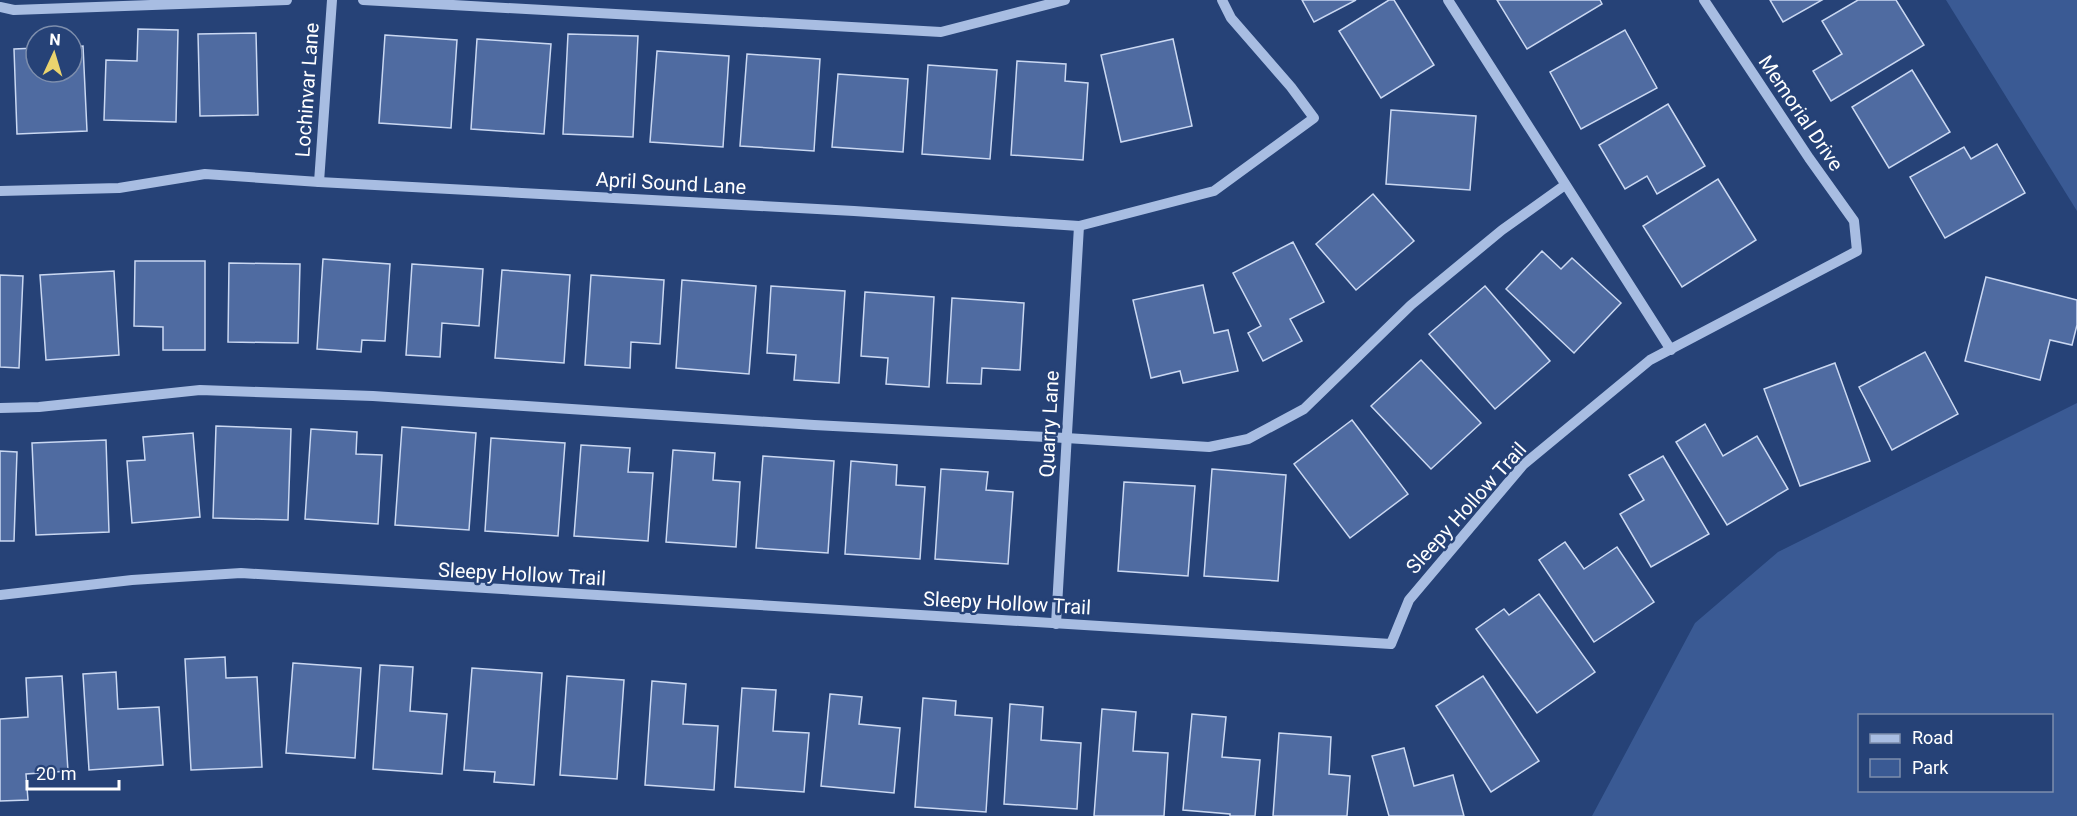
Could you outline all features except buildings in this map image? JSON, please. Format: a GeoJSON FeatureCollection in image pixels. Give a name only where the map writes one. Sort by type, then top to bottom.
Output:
{"type":"FeatureCollection","features":[{"type":"Feature","properties":{"kind":"street"},"geometry":{"type":"LineString","coordinates":[[0,7],[14,10],[287,0]]}},
{"type":"Feature","properties":{"kind":"street","name":"Lochinvar Lane"},"geometry":{"type":"LineString","coordinates":[[319,182],[332,0]]}},
{"type":"Feature","properties":{"kind":"street"},"geometry":{"type":"LineString","coordinates":[[363,0],[941,32],[1065,0]]}},
{"type":"Feature","properties":{"kind":"street","name":"April Sound Lane"},"geometry":{"type":"LineString","coordinates":[[0,191],[119,188],[205,174],[854,210],[1079,226],[1214,191],[1314,118],[1291,87],[1231,18],[1222,0]]}},
{"type":"Feature","properties":{"kind":"street"},"geometry":{"type":"LineString","coordinates":[[1448,0],[1671,350]]}},
{"type":"Feature","properties":{"kind":"street","name":"Memorial Drive"},"geometry":{"type":"LineString","coordinates":[[1704,0],[1809,158],[1854,221],[1857,251]]}},
{"type":"Feature","properties":{"kind":"street"},"geometry":{"type":"LineString","coordinates":[[0,408],[39,407],[200,390],[373,396],[814,425],[1209,447],[1248,439],[1304,409],[1411,305],[1502,230],[1565,185]]}},
{"type":"Feature","properties":{"kind":"street","name":"Quarry Lane"},"geometry":{"type":"LineString","coordinates":[[1056,624],[1079,226]]}},
{"type":"Feature","properties":{"kind":"street","name":"Sleepy Hollow Trail"},"geometry":{"type":"LineString","coordinates":[[0,595],[132,580],[242,573],[1391,645],[1409,600],[1524,465],[1650,360],[1857,251]]}},
{"type":"Feature","properties":{"kind":"green space"},"geometry":{"type":"Polygon","coordinates":[[[1946,0],[2077,0],[2077,211],[1946,0]]]}},
{"type":"Feature","properties":{"kind":"green space"},"geometry":{"type":"Polygon","coordinates":[[[2077,403],[2077,816],[1592,816],[1695,623],[1778,552],[2077,403]]]}}]}
